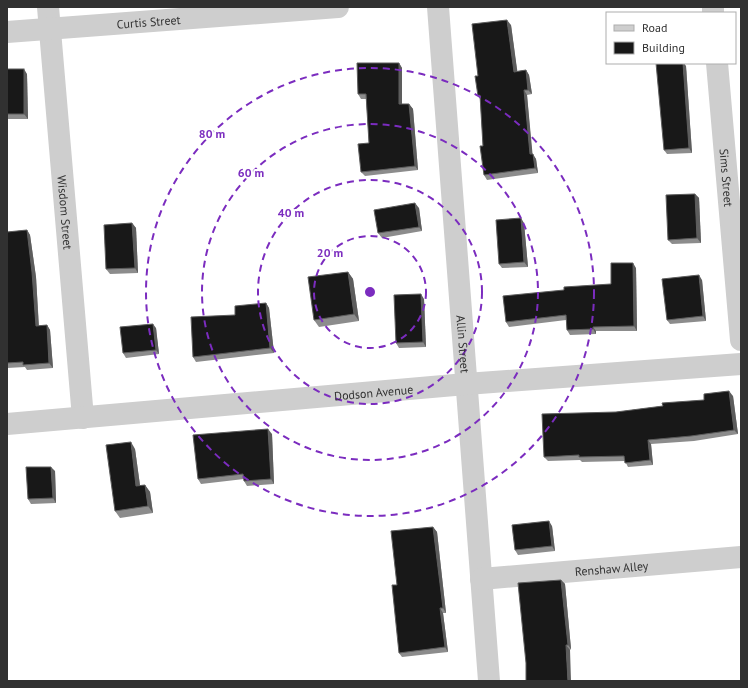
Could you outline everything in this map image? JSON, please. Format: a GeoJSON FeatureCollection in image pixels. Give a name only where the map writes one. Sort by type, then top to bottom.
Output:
{"type":"FeatureCollection","features":[{"type":"Feature","properties":{"kind":"street","name":"Curtis Street"},"geometry":{"type":"LineString","coordinates":[[7,32],[48,18],[338,7]]}},
{"type":"Feature","properties":{"kind":"street","name":"Allin Street"},"geometry":{"type":"LineString","coordinates":[[438,7],[489,681]]}},
{"type":"Feature","properties":{"kind":"street","name":"Wisdom Street"},"geometry":{"type":"LineString","coordinates":[[48,18],[83,418]]}},
{"type":"Feature","properties":{"kind":"street","name":"Sims Street"},"geometry":{"type":"LineString","coordinates":[[717,64],[741,340]]}},
{"type":"Feature","properties":{"kind":"street","name":"Dodson Avenue"},"geometry":{"type":"LineString","coordinates":[[7,424],[466,384],[741,364]]}},
{"type":"Feature","properties":{"kind":"street","name":"Renshaw Alley"},"geometry":{"type":"LineString","coordinates":[[481,579],[741,557]]}},
{"type":"Feature","properties":{"kind":"building"},"geometry":{"type":"Polygon","coordinates":[[[507,20],[514,72],[526,70],[528,90],[524,90],[530,154],[533,154],[535,168],[484,175],[480,146],[483,146],[480,95],[478,96],[475,76],[478,76],[472,24],[507,20]]]}},
{"type":"Feature","properties":{"kind":"building"},"geometry":{"type":"Polygon","coordinates":[[[357,63],[399,63],[399,104],[409,104],[415,166],[361,172],[358,144],[369,143],[366,94],[358,94],[357,63]]]}},
{"type":"Feature","properties":{"kind":"building"},"geometry":{"type":"Polygon","coordinates":[[[656,64],[683,64],[689,148],[664,150],[656,64]]]}},
{"type":"Feature","properties":{"kind":"building"},"geometry":{"type":"Polygon","coordinates":[[[7,69],[24,69],[24,114],[7,114],[7,69]]]}},
{"type":"Feature","properties":{"kind":"building"},"geometry":{"type":"Polygon","coordinates":[[[695,194],[697,238],[668,240],[666,195],[695,194]]]}},
{"type":"Feature","properties":{"kind":"building"},"geometry":{"type":"Polygon","coordinates":[[[415,203],[419,227],[378,233],[374,210],[415,203]]]}},
{"type":"Feature","properties":{"kind":"building"},"geometry":{"type":"Polygon","coordinates":[[[521,218],[524,262],[499,264],[496,220],[521,218]]]}},
{"type":"Feature","properties":{"kind":"building"},"geometry":{"type":"Polygon","coordinates":[[[132,223],[135,268],[106,269],[104,225],[132,223]]]}},
{"type":"Feature","properties":{"kind":"building"},"geometry":{"type":"Polygon","coordinates":[[[27,230],[36,326],[47,325],[49,363],[23,365],[23,362],[7,363],[7,232],[27,230]]]}},
{"type":"Feature","properties":{"kind":"building"},"geometry":{"type":"Polygon","coordinates":[[[611,263],[633,263],[634,326],[593,327],[593,329],[567,330],[566,315],[506,322],[503,296],[564,290],[564,287],[611,284],[611,263]]]}},
{"type":"Feature","properties":{"kind":"building"},"geometry":{"type":"Polygon","coordinates":[[[348,272],[354,314],[314,320],[308,277],[348,272]]]}},
{"type":"Feature","properties":{"kind":"building"},"geometry":{"type":"Polygon","coordinates":[[[699,275],[703,316],[667,320],[662,279],[699,275]]]}},
{"type":"Feature","properties":{"kind":"building"},"geometry":{"type":"Polygon","coordinates":[[[421,294],[423,342],[396,343],[394,295],[421,294]]]}},
{"type":"Feature","properties":{"kind":"building"},"geometry":{"type":"Polygon","coordinates":[[[266,303],[270,348],[193,357],[191,317],[235,315],[235,306],[266,303]]]}},
{"type":"Feature","properties":{"kind":"building"},"geometry":{"type":"Polygon","coordinates":[[[153,324],[156,350],[123,353],[120,327],[153,324]]]}},
{"type":"Feature","properties":{"kind":"building"},"geometry":{"type":"Polygon","coordinates":[[[729,391],[734,430],[648,440],[650,460],[625,463],[624,456],[579,457],[579,455],[544,457],[542,414],[616,412],[663,406],[662,403],[704,400],[704,394],[729,391]]]}},
{"type":"Feature","properties":{"kind":"building"},"geometry":{"type":"Polygon","coordinates":[[[268,429],[271,479],[244,481],[243,474],[198,479],[193,435],[268,429]]]}},
{"type":"Feature","properties":{"kind":"building"},"geometry":{"type":"Polygon","coordinates":[[[131,442],[136,486],[145,485],[148,506],[115,511],[106,445],[131,442]]]}},
{"type":"Feature","properties":{"kind":"building"},"geometry":{"type":"Polygon","coordinates":[[[26,467],[51,467],[53,498],[28,499],[26,467]]]}},
{"type":"Feature","properties":{"kind":"building"},"geometry":{"type":"Polygon","coordinates":[[[549,521],[552,546],[515,550],[512,525],[549,521]]]}},
{"type":"Feature","properties":{"kind":"building"},"geometry":{"type":"Polygon","coordinates":[[[433,527],[443,608],[440,608],[445,647],[399,653],[392,585],[397,585],[391,531],[433,527]]]}},
{"type":"Feature","properties":{"kind":"building"},"geometry":{"type":"Polygon","coordinates":[[[561,580],[568,645],[566,645],[568,681],[526,681],[526,663],[518,583],[561,580]]]}}]}
